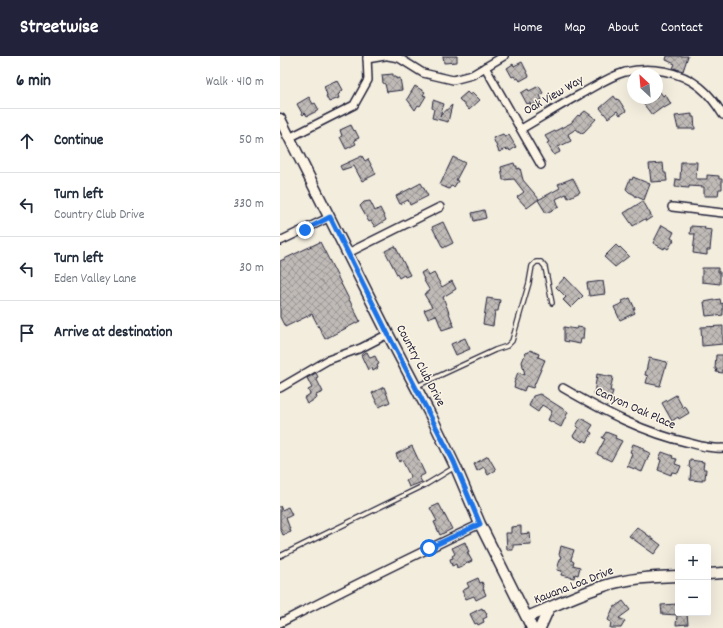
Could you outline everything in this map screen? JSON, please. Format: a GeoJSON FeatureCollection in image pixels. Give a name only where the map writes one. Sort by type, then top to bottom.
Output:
{"type":"FeatureCollection","features":[{"type":"Feature","properties":{"kind":"street"},"geometry":{"type":"LineString","coordinates":[[289,138],[354,105],[368,80],[367,57],[384,56]]}},
{"type":"Feature","properties":{"kind":"street"},"geometry":{"type":"LineString","coordinates":[[388,56],[399,58],[423,73],[453,80],[472,75],[504,56]]}},
{"type":"Feature","properties":{"kind":"street"},"geometry":{"type":"LineString","coordinates":[[485,67],[542,165]]}},
{"type":"Feature","properties":{"kind":"street","name":"Oak View Way"},"geometry":{"type":"LineString","coordinates":[[521,129],[609,78],[626,72],[648,70],[661,70],[681,76],[700,87],[715,103],[723,116]]}},
{"type":"Feature","properties":{"kind":"street","name":"Country Club Drive"},"geometry":{"type":"LineString","coordinates":[[280,119],[388,334],[416,386],[456,467],[480,524],[532,628]]}},
{"type":"Feature","properties":{"kind":"street"},"geometry":{"type":"LineString","coordinates":[[348,253],[440,207]]}},
{"type":"Feature","properties":{"kind":"street"},"geometry":{"type":"LineString","coordinates":[[672,207],[723,213]]}},
{"type":"Feature","properties":{"kind":"street"},"geometry":{"type":"LineString","coordinates":[[280,241],[330,217]]}},
{"type":"Feature","properties":{"kind":"street"},"geometry":{"type":"LineString","coordinates":[[280,388],[328,360],[361,348],[388,334]]}},
{"type":"Feature","properties":{"kind":"street","name":"Canyon Oak Place"},"geometry":{"type":"LineString","coordinates":[[564,388],[603,410],[644,429],[679,441],[712,448],[723,448]]}},
{"type":"Feature","properties":{"kind":"street"},"geometry":{"type":"LineString","coordinates":[[280,623],[346,588],[369,579],[480,524]]}},
{"type":"Feature","properties":{"kind":"street"},"geometry":{"type":"LineString","coordinates":[[711,574],[723,573]]}},
{"type":"Feature","properties":{"kind":"street","name":"Kauana Loa Drive"},"geometry":{"type":"LineString","coordinates":[[527,618],[605,585],[645,578],[675,576]]}},
{"type":"Feature","properties":{"kind":"street"},"geometry":{"type":"LineString","coordinates":[[540,628],[549,608]]}},
{"type":"Feature","properties":{"kind":"lane"},"geometry":{"type":"LineString","coordinates":[[416,386],[507,346],[512,342],[529,284],[532,266],[536,262],[541,262],[545,267],[552,303]]}},
{"type":"Feature","properties":{"kind":"lane"},"geometry":{"type":"LineString","coordinates":[[280,556],[427,484],[456,467]]}},
{"type":"Feature","properties":{"kind":"building"},"geometry":{"type":"Polygon","coordinates":[[[443,56],[457,56],[457,62],[444,63],[443,56]]]}},
{"type":"Feature","properties":{"kind":"building"},"geometry":{"type":"Polygon","coordinates":[[[667,56],[688,56],[683,71],[673,68],[675,64],[666,60],[667,56]]]}},
{"type":"Feature","properties":{"kind":"building"},"geometry":{"type":"Polygon","coordinates":[[[522,62],[529,76],[520,81],[514,76],[512,77],[507,68],[513,64],[514,66],[522,62]]]}},
{"type":"Feature","properties":{"kind":"building"},"geometry":{"type":"Polygon","coordinates":[[[393,74],[393,77],[396,77],[396,79],[400,78],[402,90],[387,92],[385,84],[383,83],[382,75],[393,74]]]}},
{"type":"Feature","properties":{"kind":"building"},"geometry":{"type":"Polygon","coordinates":[[[338,81],[343,90],[338,95],[339,98],[329,102],[324,86],[338,81]]]}},
{"type":"Feature","properties":{"kind":"building"},"geometry":{"type":"Polygon","coordinates":[[[415,86],[425,92],[423,95],[426,96],[420,106],[418,105],[415,110],[407,99],[415,86]]]}},
{"type":"Feature","properties":{"kind":"building"},"geometry":{"type":"Polygon","coordinates":[[[539,86],[543,93],[540,95],[542,100],[531,106],[530,103],[527,104],[521,93],[539,86]]]}},
{"type":"Feature","properties":{"kind":"building"},"geometry":{"type":"Polygon","coordinates":[[[467,92],[470,95],[473,93],[480,100],[469,110],[459,99],[467,92]]]}},
{"type":"Feature","properties":{"kind":"building"},"geometry":{"type":"Polygon","coordinates":[[[665,94],[671,104],[664,108],[663,107],[652,115],[644,104],[663,104],[663,96],[665,94]]]}},
{"type":"Feature","properties":{"kind":"building"},"geometry":{"type":"Polygon","coordinates":[[[614,96],[619,100],[626,111],[620,115],[617,111],[608,118],[600,108],[614,96]]]}},
{"type":"Feature","properties":{"kind":"building"},"geometry":{"type":"Polygon","coordinates":[[[309,97],[319,110],[307,116],[305,113],[303,115],[297,104],[309,97]]]}},
{"type":"Feature","properties":{"kind":"building"},"geometry":{"type":"Polygon","coordinates":[[[433,100],[444,104],[440,116],[452,105],[448,122],[432,118],[434,109],[432,108],[433,100]]]}},
{"type":"Feature","properties":{"kind":"building"},"geometry":{"type":"Polygon","coordinates":[[[585,111],[596,119],[584,132],[581,133],[576,129],[568,134],[571,141],[558,147],[560,152],[554,155],[545,136],[571,123],[578,115],[579,116],[585,111]]]}},
{"type":"Feature","properties":{"kind":"building"},"geometry":{"type":"Polygon","coordinates":[[[692,114],[692,117],[694,117],[695,129],[678,129],[675,116],[692,114]]]}},
{"type":"Feature","properties":{"kind":"building"},"geometry":{"type":"Polygon","coordinates":[[[351,125],[359,138],[354,140],[356,144],[346,149],[340,137],[342,136],[340,130],[351,125]]]}},
{"type":"Feature","properties":{"kind":"building"},"geometry":{"type":"Polygon","coordinates":[[[503,134],[505,137],[509,135],[516,147],[510,151],[509,149],[506,149],[499,152],[493,138],[503,134]]]}},
{"type":"Feature","properties":{"kind":"building"},"geometry":{"type":"Polygon","coordinates":[[[362,156],[365,161],[368,159],[376,174],[362,181],[354,166],[342,170],[340,166],[362,156]]]}},
{"type":"Feature","properties":{"kind":"building"},"geometry":{"type":"Polygon","coordinates":[[[453,157],[465,163],[456,180],[458,181],[454,187],[451,186],[449,189],[440,185],[453,157]]]}},
{"type":"Feature","properties":{"kind":"building"},"geometry":{"type":"Polygon","coordinates":[[[681,162],[697,162],[696,179],[707,179],[707,175],[719,176],[719,179],[722,179],[722,189],[719,189],[718,196],[704,196],[704,187],[675,187],[676,179],[680,180],[681,162]]]}},
{"type":"Feature","properties":{"kind":"building"},"geometry":{"type":"Polygon","coordinates":[[[514,163],[515,166],[517,166],[517,169],[520,168],[523,180],[539,199],[527,208],[517,197],[524,192],[514,179],[503,180],[501,167],[514,163]]]}},
{"type":"Feature","properties":{"kind":"building"},"geometry":{"type":"Polygon","coordinates":[[[663,163],[667,181],[651,182],[649,164],[663,163]]]}},
{"type":"Feature","properties":{"kind":"building"},"geometry":{"type":"Polygon","coordinates":[[[633,177],[650,184],[644,200],[635,196],[626,189],[630,179],[632,180],[633,177]]]}},
{"type":"Feature","properties":{"kind":"building"},"geometry":{"type":"Polygon","coordinates":[[[573,178],[580,192],[568,198],[566,194],[556,199],[559,207],[546,213],[538,200],[560,188],[558,184],[573,178]]]}},
{"type":"Feature","properties":{"kind":"building"},"geometry":{"type":"Polygon","coordinates":[[[421,183],[428,196],[410,205],[408,200],[400,204],[396,196],[421,183]]]}},
{"type":"Feature","properties":{"kind":"building"},"geometry":{"type":"Polygon","coordinates":[[[370,201],[375,211],[380,208],[386,220],[375,227],[371,221],[369,222],[360,206],[364,202],[370,201]]]}},
{"type":"Feature","properties":{"kind":"building"},"geometry":{"type":"Polygon","coordinates":[[[643,201],[652,217],[633,226],[624,213],[643,201]]]}},
{"type":"Feature","properties":{"kind":"building"},"geometry":{"type":"Polygon","coordinates":[[[484,210],[486,218],[474,221],[472,213],[484,210]]]}},
{"type":"Feature","properties":{"kind":"building"},"geometry":{"type":"Polygon","coordinates":[[[443,222],[453,243],[443,248],[432,227],[443,222]]]}},
{"type":"Feature","properties":{"kind":"building"},"geometry":{"type":"Polygon","coordinates":[[[662,225],[674,232],[671,238],[674,240],[668,249],[665,247],[664,249],[653,243],[662,225]]]}},
{"type":"Feature","properties":{"kind":"building"},"geometry":{"type":"Polygon","coordinates":[[[691,226],[705,227],[704,229],[712,230],[710,250],[707,250],[707,255],[693,253],[695,234],[690,234],[691,226]]]}},
{"type":"Feature","properties":{"kind":"building"},"geometry":{"type":"Polygon","coordinates":[[[320,242],[360,321],[325,339],[312,314],[285,327],[280,317],[280,261],[320,242]]]}},
{"type":"Feature","properties":{"kind":"building"},"geometry":{"type":"Polygon","coordinates":[[[616,245],[629,256],[615,267],[604,257],[616,245]]]}},
{"type":"Feature","properties":{"kind":"building"},"geometry":{"type":"Polygon","coordinates":[[[395,246],[410,275],[405,277],[404,275],[399,278],[385,251],[395,246]]]}},
{"type":"Feature","properties":{"kind":"building"},"geometry":{"type":"Polygon","coordinates":[[[702,268],[718,268],[718,272],[720,272],[720,284],[702,282],[702,268]]]}},
{"type":"Feature","properties":{"kind":"building"},"geometry":{"type":"Polygon","coordinates":[[[426,270],[429,276],[434,273],[442,287],[452,281],[456,289],[443,297],[454,326],[442,330],[436,315],[428,318],[424,310],[432,307],[424,294],[430,291],[421,273],[426,270]]]}},
{"type":"Feature","properties":{"kind":"building"},"geometry":{"type":"Polygon","coordinates":[[[565,277],[583,296],[571,308],[563,300],[566,297],[556,287],[565,277]]]}},
{"type":"Feature","properties":{"kind":"building"},"geometry":{"type":"Polygon","coordinates":[[[603,281],[605,294],[589,296],[587,283],[603,281]]]}},
{"type":"Feature","properties":{"kind":"building"},"geometry":{"type":"Polygon","coordinates":[[[487,298],[500,300],[498,311],[495,311],[493,326],[483,324],[487,298]]]}},
{"type":"Feature","properties":{"kind":"building"},"geometry":{"type":"Polygon","coordinates":[[[630,298],[635,309],[633,309],[635,313],[620,320],[614,307],[623,303],[622,301],[630,298]]]}},
{"type":"Feature","properties":{"kind":"building"},"geometry":{"type":"Polygon","coordinates":[[[720,299],[721,304],[723,303],[723,315],[706,316],[704,302],[720,299]]]}},
{"type":"Feature","properties":{"kind":"building"},"geometry":{"type":"Polygon","coordinates":[[[723,326],[723,344],[702,346],[701,327],[723,326]]]}},
{"type":"Feature","properties":{"kind":"building"},"geometry":{"type":"Polygon","coordinates":[[[564,327],[576,329],[577,327],[584,328],[583,339],[581,339],[580,344],[564,341],[564,327]]]}},
{"type":"Feature","properties":{"kind":"building"},"geometry":{"type":"Polygon","coordinates":[[[465,338],[470,349],[456,355],[451,344],[465,338]]]}},
{"type":"Feature","properties":{"kind":"building"},"geometry":{"type":"Polygon","coordinates":[[[530,350],[539,354],[538,357],[545,360],[533,388],[526,386],[524,391],[514,387],[514,383],[518,372],[525,375],[522,362],[526,352],[528,353],[530,350]]]}},
{"type":"Feature","properties":{"kind":"building"},"geometry":{"type":"Polygon","coordinates":[[[367,352],[370,358],[375,356],[379,364],[377,365],[378,368],[373,371],[372,368],[368,370],[361,355],[367,352]]]}},
{"type":"Feature","properties":{"kind":"building"},"geometry":{"type":"Polygon","coordinates":[[[716,355],[723,355],[723,373],[716,372],[716,355]]]}},
{"type":"Feature","properties":{"kind":"building"},"geometry":{"type":"Polygon","coordinates":[[[649,358],[667,362],[660,386],[646,383],[648,376],[645,375],[649,358]]]}},
{"type":"Feature","properties":{"kind":"building"},"geometry":{"type":"Polygon","coordinates":[[[316,373],[318,377],[316,378],[323,392],[316,395],[317,398],[307,404],[304,398],[310,394],[308,390],[312,388],[307,378],[316,373]]]}},
{"type":"Feature","properties":{"kind":"building"},"geometry":{"type":"Polygon","coordinates":[[[597,374],[613,377],[610,391],[613,391],[611,399],[601,398],[601,396],[594,394],[597,374]]]}},
{"type":"Feature","properties":{"kind":"building"},"geometry":{"type":"Polygon","coordinates":[[[384,387],[390,402],[379,407],[372,393],[384,387]]]}},
{"type":"Feature","properties":{"kind":"building"},"geometry":{"type":"Polygon","coordinates":[[[540,394],[568,412],[561,427],[548,420],[552,411],[542,405],[538,412],[529,406],[533,396],[540,394]]]}},
{"type":"Feature","properties":{"kind":"building"},"geometry":{"type":"Polygon","coordinates":[[[676,395],[683,408],[685,406],[689,413],[672,421],[662,403],[676,395]]]}},
{"type":"Feature","properties":{"kind":"building"},"geometry":{"type":"Polygon","coordinates":[[[581,418],[593,425],[589,431],[592,433],[587,442],[584,440],[583,442],[573,436],[578,428],[576,426],[581,418]]]}},
{"type":"Feature","properties":{"kind":"building"},"geometry":{"type":"Polygon","coordinates":[[[606,432],[616,436],[615,438],[622,441],[611,461],[597,454],[605,439],[602,438],[606,432]]]}},
{"type":"Feature","properties":{"kind":"building"},"geometry":{"type":"Polygon","coordinates":[[[633,444],[644,448],[643,450],[650,453],[642,472],[627,466],[632,453],[630,452],[633,444]]]}},
{"type":"Feature","properties":{"kind":"building"},"geometry":{"type":"Polygon","coordinates":[[[412,446],[425,474],[419,477],[422,482],[409,487],[406,480],[411,478],[402,460],[399,462],[396,454],[412,446]]]}},
{"type":"Feature","properties":{"kind":"building"},"geometry":{"type":"Polygon","coordinates":[[[662,452],[673,456],[672,458],[677,459],[675,464],[681,466],[678,473],[672,472],[671,475],[658,470],[661,460],[659,459],[662,452]]]}},
{"type":"Feature","properties":{"kind":"building"},"geometry":{"type":"Polygon","coordinates":[[[488,456],[496,470],[488,475],[484,467],[477,471],[474,464],[488,456]]]}},
{"type":"Feature","properties":{"kind":"building"},"geometry":{"type":"Polygon","coordinates":[[[690,460],[704,462],[703,469],[706,469],[705,479],[702,479],[702,481],[690,480],[690,460]]]}},
{"type":"Feature","properties":{"kind":"building"},"geometry":{"type":"Polygon","coordinates":[[[439,504],[452,529],[440,535],[434,522],[437,521],[430,508],[439,504]]]}},
{"type":"Feature","properties":{"kind":"building"},"geometry":{"type":"Polygon","coordinates":[[[280,506],[282,510],[288,507],[292,515],[286,518],[291,532],[283,535],[280,528],[280,506]]]}},
{"type":"Feature","properties":{"kind":"building"},"geometry":{"type":"Polygon","coordinates":[[[521,526],[521,534],[530,533],[531,544],[513,545],[513,550],[507,550],[506,533],[511,533],[511,527],[521,526]]]}},
{"type":"Feature","properties":{"kind":"building"},"geometry":{"type":"Polygon","coordinates":[[[637,527],[661,545],[654,554],[629,536],[637,527]]]}},
{"type":"Feature","properties":{"kind":"building"},"geometry":{"type":"Polygon","coordinates":[[[465,542],[469,552],[467,552],[472,561],[457,568],[456,564],[452,566],[450,559],[453,558],[452,556],[455,554],[452,548],[465,542]]]}},
{"type":"Feature","properties":{"kind":"building"},"geometry":{"type":"Polygon","coordinates":[[[561,546],[574,550],[571,559],[574,562],[573,565],[580,567],[578,575],[575,574],[574,578],[561,575],[562,571],[557,570],[561,556],[559,555],[561,546]]]}},
{"type":"Feature","properties":{"kind":"building"},"geometry":{"type":"Polygon","coordinates":[[[478,578],[480,583],[482,582],[486,595],[476,600],[474,596],[466,599],[462,591],[469,587],[467,583],[478,578]]]}},
{"type":"Feature","properties":{"kind":"building"},"geometry":{"type":"Polygon","coordinates":[[[623,601],[630,610],[619,618],[625,621],[621,628],[610,628],[611,622],[608,620],[613,608],[623,601]]]}},
{"type":"Feature","properties":{"kind":"building"},"geometry":{"type":"Polygon","coordinates":[[[675,604],[675,615],[662,614],[661,605],[675,604]]]}},
{"type":"Feature","properties":{"kind":"building"},"geometry":{"type":"Polygon","coordinates":[[[482,608],[487,614],[487,617],[483,619],[484,622],[478,625],[477,623],[475,624],[470,614],[482,608]]]}},
{"type":"Feature","properties":{"kind":"building"},"geometry":{"type":"Polygon","coordinates":[[[677,616],[687,616],[688,624],[676,625],[677,616]]]}},
{"type":"Feature","properties":{"kind":"route"},"geometry":{"type":"LineString","coordinates":[[305,230],[330,217],[454,462],[480,524],[429,548]]}}]}
